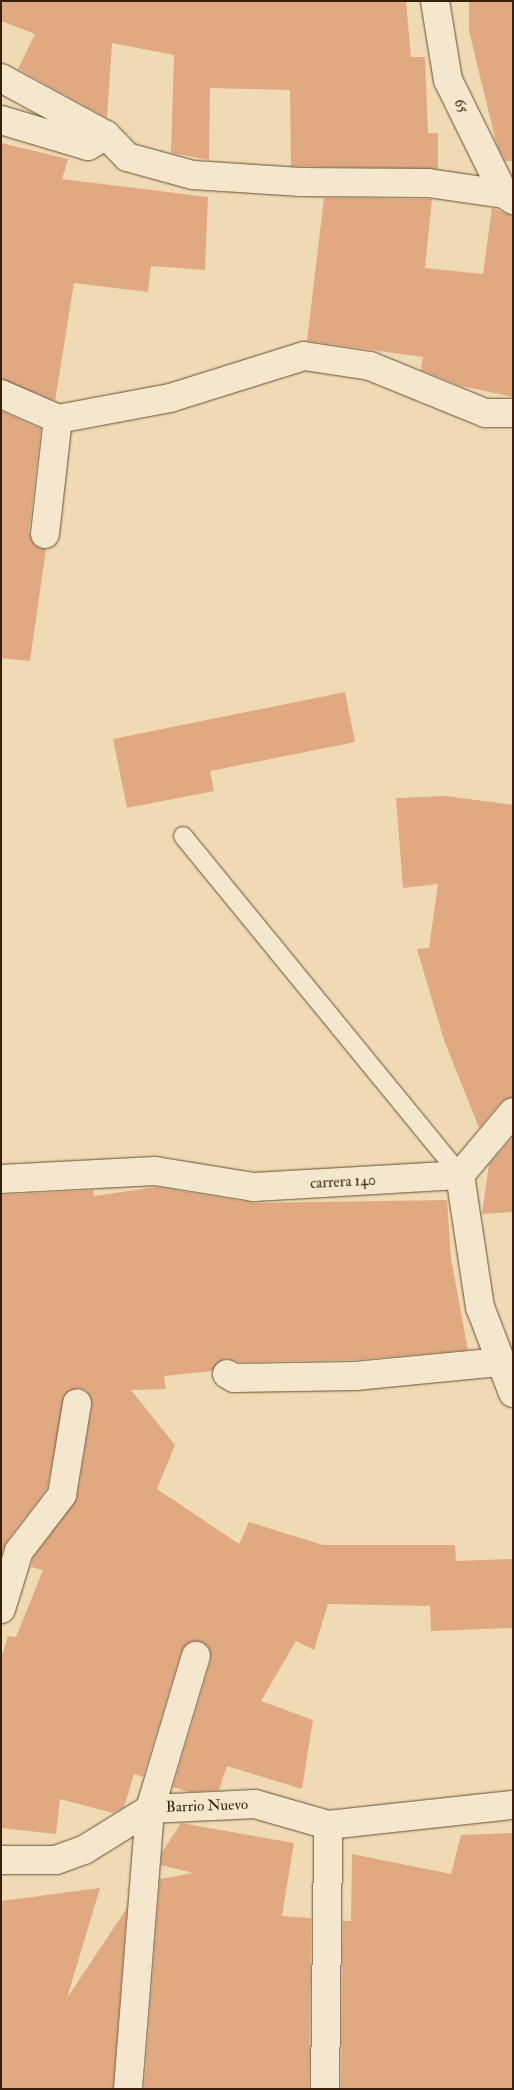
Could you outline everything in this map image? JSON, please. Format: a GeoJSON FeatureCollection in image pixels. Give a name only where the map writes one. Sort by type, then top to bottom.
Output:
{"type":"FeatureCollection","features":[{"type":"Feature","properties":{"kind":"street","name":"65"},"geometry":{"type":"LineString","coordinates":[[435,1],[448,80],[508,197]]}},
{"type":"Feature","properties":{"kind":"street"},"geometry":{"type":"LineString","coordinates":[[1,78],[106,136],[127,157],[193,174],[301,182],[428,183],[508,197]]}},
{"type":"Feature","properties":{"kind":"street"},"geometry":{"type":"LineString","coordinates":[[1,120],[88,146],[106,136]]}},
{"type":"Feature","properties":{"kind":"street"},"geometry":{"type":"LineString","coordinates":[[1,394],[58,419],[170,398],[304,356],[370,366],[485,413],[513,413]]}},
{"type":"Feature","properties":{"kind":"street"},"geometry":{"type":"LineString","coordinates":[[45,534],[58,419]]}},
{"type":"Feature","properties":{"kind":"street"},"geometry":{"type":"LineString","coordinates":[[513,1112],[460,1175],[480,1306],[513,1393]]}},
{"type":"Feature","properties":{"kind":"street","name":"carrera 140"},"geometry":{"type":"LineString","coordinates":[[1,1179],[155,1170],[254,1187],[460,1175]]}},
{"type":"Feature","properties":{"kind":"street"},"geometry":{"type":"LineString","coordinates":[[227,1374],[234,1378],[355,1376],[501,1362]]}},
{"type":"Feature","properties":{"kind":"street"},"geometry":{"type":"LineString","coordinates":[[1,1610],[19,1551],[62,1495],[77,1403]]}},
{"type":"Feature","properties":{"kind":"street"},"geometry":{"type":"LineString","coordinates":[[128,2089],[150,1809],[196,1656]]}},
{"type":"Feature","properties":{"kind":"street","name":"Barrio Nuevo"},"geometry":{"type":"LineString","coordinates":[[1,1860],[56,1860],[84,1850],[150,1809],[255,1804],[328,1825],[513,1805]]}},
{"type":"Feature","properties":{"kind":"street"},"geometry":{"type":"LineString","coordinates":[[324,2089],[328,1825]]}},
{"type":"Feature","properties":{"kind":"lane"},"geometry":{"type":"LineString","coordinates":[[183,836],[460,1175]]}},
{"type":"Feature","properties":{"kind":"building"},"geometry":{"type":"Polygon","coordinates":[[[1,1],[406,1],[411,57],[425,57],[428,133],[438,133],[438,169],[291,166],[290,90],[210,88],[209,160],[171,153],[174,55],[112,43],[107,118],[18,69],[35,34],[1,21],[1,1]]]}},
{"type":"Feature","properties":{"kind":"building"},"geometry":{"type":"Polygon","coordinates":[[[469,1],[513,1],[513,161],[505,161],[496,142],[469,31],[469,1]]]}},
{"type":"Feature","properties":{"kind":"building"},"geometry":{"type":"Polygon","coordinates":[[[1,143],[68,159],[62,179],[208,197],[205,270],[151,266],[148,292],[74,283],[55,401],[1,379],[1,143]]]}},
{"type":"Feature","properties":{"kind":"building"},"geometry":{"type":"Polygon","coordinates":[[[324,198],[432,199],[425,268],[483,274],[492,208],[513,216],[513,397],[461,386],[421,370],[423,357],[307,341],[324,198]]]}},
{"type":"Feature","properties":{"kind":"building"},"geometry":{"type":"Polygon","coordinates":[[[1,411],[41,429],[29,533],[35,546],[46,549],[30,661],[1,658],[1,411]]]}},
{"type":"Feature","properties":{"kind":"building"},"geometry":{"type":"Polygon","coordinates":[[[345,692],[355,742],[210,771],[214,791],[127,808],[113,739],[345,692]]]}},
{"type":"Feature","properties":{"kind":"building"},"geometry":{"type":"Polygon","coordinates":[[[446,796],[513,805],[513,1097],[501,1102],[479,1128],[444,1040],[417,949],[429,948],[438,884],[403,888],[396,798],[446,796]]]}},
{"type":"Feature","properties":{"kind":"building"},"geometry":{"type":"Polygon","coordinates":[[[513,1137],[513,1212],[482,1214],[489,1164],[513,1137]]]}},
{"type":"Feature","properties":{"kind":"building"},"geometry":{"type":"Polygon","coordinates":[[[156,1187],[255,1203],[447,1200],[451,1258],[468,1350],[354,1360],[238,1362],[226,1358],[212,1371],[164,1376],[166,1389],[131,1390],[175,1445],[157,1489],[239,1544],[249,1522],[323,1545],[455,1545],[456,1561],[513,1559],[513,1628],[431,1631],[430,1606],[328,1604],[314,1650],[296,1641],[261,1701],[313,1720],[302,1789],[227,1766],[219,1790],[189,1792],[173,1787],[211,1660],[207,1645],[192,1641],[181,1652],[143,1777],[134,1774],[124,1807],[113,1813],[60,1799],[56,1834],[1,1828],[1,1659],[8,1636],[16,1637],[43,1570],[31,1567],[33,1558],[77,1498],[92,1405],[87,1391],[80,1388],[65,1394],[47,1489],[7,1541],[1,1555],[1,1195],[93,1190],[94,1196],[156,1187]]]}},
{"type":"Feature","properties":{"kind":"building"},"geometry":{"type":"Polygon","coordinates":[[[181,1823],[294,1843],[282,1916],[311,1918],[309,2089],[144,2089],[160,1879],[193,1873],[161,1865],[162,1852],[181,1823]]]}},
{"type":"Feature","properties":{"kind":"building"},"geometry":{"type":"Polygon","coordinates":[[[513,1833],[513,2089],[341,2089],[343,1921],[351,1921],[352,1854],[451,1874],[461,1835],[513,1833]]]}},
{"type":"Feature","properties":{"kind":"building"},"geometry":{"type":"Polygon","coordinates":[[[100,1888],[67,1998],[127,1908],[113,2089],[1,2089],[1,1901],[100,1888]]]}}]}
